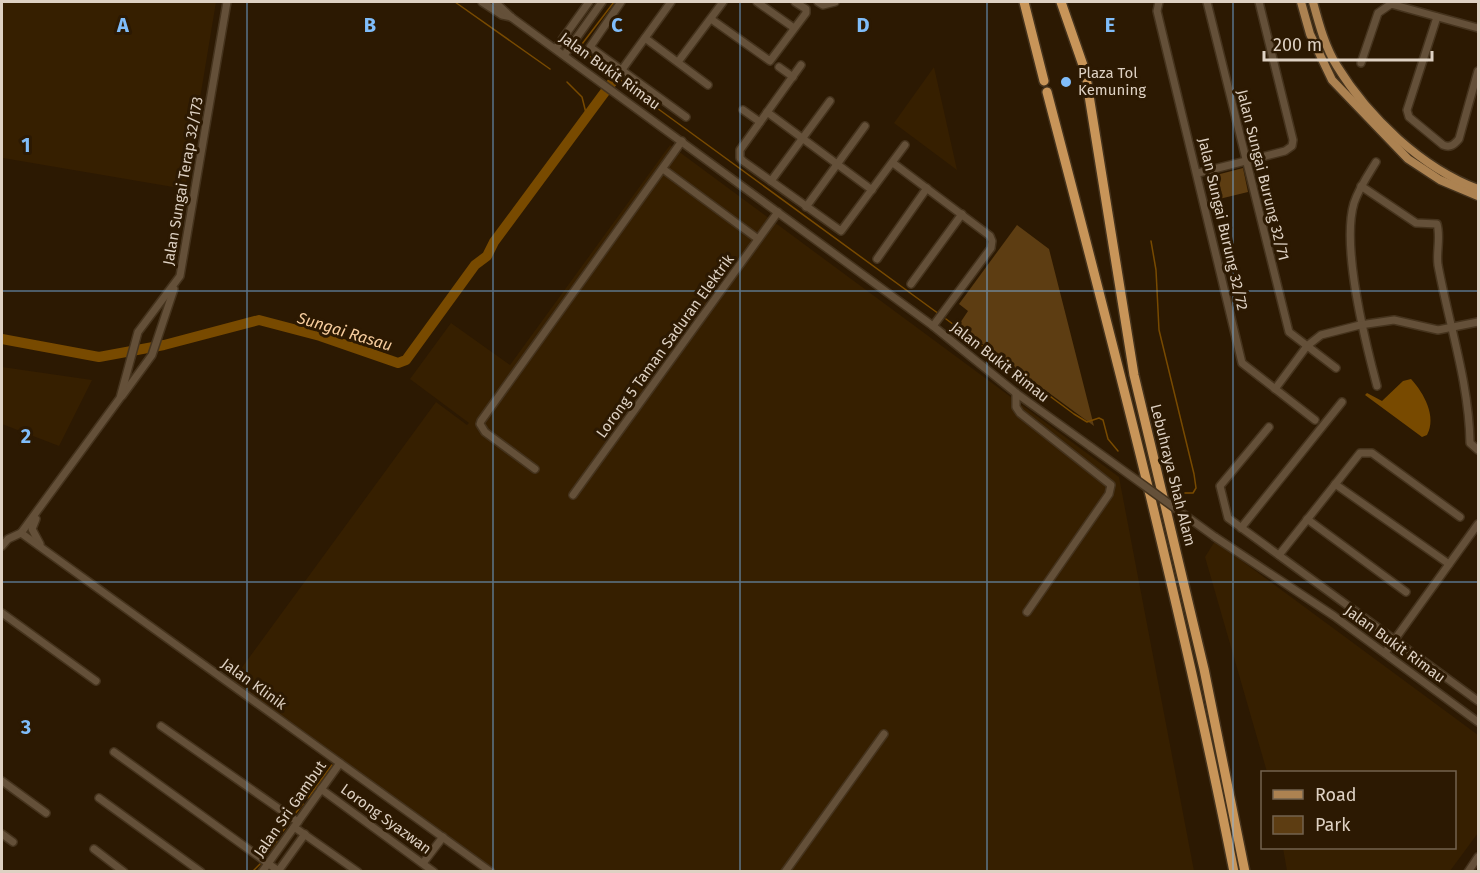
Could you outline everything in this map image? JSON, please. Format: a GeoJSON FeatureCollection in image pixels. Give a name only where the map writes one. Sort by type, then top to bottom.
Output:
{"type":"FeatureCollection","features":[{"type":"Feature","properties":{"kind":"highway"},"geometry":{"type":"LineString","coordinates":[[1024,2],[1044,81]]}},
{"type":"Feature","properties":{"kind":"highway"},"geometry":{"type":"LineString","coordinates":[[1061,2],[1085,71]]}},
{"type":"Feature","properties":{"kind":"highway","name":"Lebuhraya Shah Alam"},"geometry":{"type":"LineString","coordinates":[[1088,82],[1134,375],[1209,693],[1245,872]]}},
{"type":"Feature","properties":{"kind":"highway","name":"Lebuhraya Shah Alam"},"geometry":{"type":"LineString","coordinates":[[1047,92],[1123,380],[1210,749],[1234,872]]}},
{"type":"Feature","properties":{"kind":"main road"},"geometry":{"type":"LineString","coordinates":[[1301,2],[1310,34],[1332,80],[1408,159],[1440,180],[1474,195],[1479,205]]}},
{"type":"Feature","properties":{"kind":"main road"},"geometry":{"type":"LineString","coordinates":[[1313,2],[1323,36],[1336,65],[1389,129],[1412,151],[1442,172],[1479,189]]}},
{"type":"Feature","properties":{"kind":"street","name":"Jalan Sungai Terap 32/173"},"geometry":{"type":"LineString","coordinates":[[21,533],[120,398],[138,332],[180,276],[228,2]]}},
{"type":"Feature","properties":{"kind":"street","name":"Jalan Bukit Rimau"},"geometry":{"type":"LineString","coordinates":[[482,2],[502,15],[511,17]]}},
{"type":"Feature","properties":{"kind":"street","name":"Jalan Bukit Rimau"},"geometry":{"type":"LineString","coordinates":[[495,2],[511,17],[582,66],[933,326],[1016,393],[1215,537],[1385,653],[1479,722]]}},
{"type":"Feature","properties":{"kind":"street"},"geometry":{"type":"LineString","coordinates":[[556,48],[589,2]]}},
{"type":"Feature","properties":{"kind":"street"},"geometry":{"type":"LineString","coordinates":[[565,54],[602,2]]}},
{"type":"Feature","properties":{"kind":"street"},"geometry":{"type":"LineString","coordinates":[[621,2],[590,47],[686,117]]}},
{"type":"Feature","properties":{"kind":"street"},"geometry":{"type":"LineString","coordinates":[[621,71],[669,2]]}},
{"type":"Feature","properties":{"kind":"street"},"geometry":{"type":"LineString","coordinates":[[678,62],[723,2]]}},
{"type":"Feature","properties":{"kind":"street"},"geometry":{"type":"LineString","coordinates":[[757,2],[794,28]]}},
{"type":"Feature","properties":{"kind":"street"},"geometry":{"type":"LineString","coordinates":[[711,19],[770,61],[807,11],[795,2]]}},
{"type":"Feature","properties":{"kind":"street"},"geometry":{"type":"LineString","coordinates":[[818,2],[823,5],[835,2]]}},
{"type":"Feature","properties":{"kind":"street","name":"Jalan Sungai Burung 32/72"},"geometry":{"type":"LineString","coordinates":[[1159,2],[1157,11],[1198,173],[1242,363],[1315,420]]}},
{"type":"Feature","properties":{"kind":"street","name":"Jalan Sungai Burung 32/71"},"geometry":{"type":"LineString","coordinates":[[1207,2],[1289,332],[1336,368]]}},
{"type":"Feature","properties":{"kind":"street"},"geometry":{"type":"LineString","coordinates":[[1198,173],[1285,151],[1293,143],[1260,2]]}},
{"type":"Feature","properties":{"kind":"street"},"geometry":{"type":"LineString","coordinates":[[1361,63],[1378,13],[1390,4],[1479,28]]}},
{"type":"Feature","properties":{"kind":"street"},"geometry":{"type":"LineString","coordinates":[[1437,16],[1407,110],[1409,117],[1443,145],[1448,147],[1455,144],[1459,139],[1479,71]]}},
{"type":"Feature","properties":{"kind":"street"},"geometry":{"type":"LineString","coordinates":[[528,28],[551,40],[556,39],[572,26]]}},
{"type":"Feature","properties":{"kind":"street"},"geometry":{"type":"LineString","coordinates":[[580,32],[572,53],[582,66]]}},
{"type":"Feature","properties":{"kind":"street"},"geometry":{"type":"LineString","coordinates":[[645,38],[708,85]]}},
{"type":"Feature","properties":{"kind":"street"},"geometry":{"type":"LineString","coordinates":[[801,65],[739,155],[743,161],[841,231],[905,145]]}},
{"type":"Feature","properties":{"kind":"street"},"geometry":{"type":"LineString","coordinates":[[778,68],[792,77]]}},
{"type":"Feature","properties":{"kind":"street"},"geometry":{"type":"LineString","coordinates":[[771,181],[830,101]]}},
{"type":"Feature","properties":{"kind":"street"},"geometry":{"type":"LineString","coordinates":[[743,110],[760,122]]}},
{"type":"Feature","properties":{"kind":"street"},"geometry":{"type":"LineString","coordinates":[[767,112],[872,190]]}},
{"type":"Feature","properties":{"kind":"street"},"geometry":{"type":"LineString","coordinates":[[806,207],[865,126]]}},
{"type":"Feature","properties":{"kind":"street"},"geometry":{"type":"LineString","coordinates":[[535,469],[485,432],[480,424],[481,421],[682,141]]}},
{"type":"Feature","properties":{"kind":"street"},"geometry":{"type":"LineString","coordinates":[[1376,162],[1361,186],[1350,226],[1360,325],[1377,386]]}},
{"type":"Feature","properties":{"kind":"street"},"geometry":{"type":"LineString","coordinates":[[893,163],[990,236],[992,244],[933,326]]}},
{"type":"Feature","properties":{"kind":"street"},"geometry":{"type":"LineString","coordinates":[[663,169],[758,239]]}},
{"type":"Feature","properties":{"kind":"street"},"geometry":{"type":"LineString","coordinates":[[1361,186],[1416,223],[1437,224],[1438,261],[1450,328],[1464,372],[1470,443],[1479,450]]}},
{"type":"Feature","properties":{"kind":"street"},"geometry":{"type":"LineString","coordinates":[[876,259],[927,188]]}},
{"type":"Feature","properties":{"kind":"street","name":"Lorong 5 Taman Saduran Elektrik"},"geometry":{"type":"LineString","coordinates":[[573,495],[778,212]]}},
{"type":"Feature","properties":{"kind":"street"},"geometry":{"type":"LineString","coordinates":[[911,284],[962,214]]}},
{"type":"Feature","properties":{"kind":"street"},"geometry":{"type":"LineString","coordinates":[[120,398],[131,387],[152,354],[176,284]]}},
{"type":"Feature","properties":{"kind":"street"},"geometry":{"type":"LineString","coordinates":[[1275,389],[1307,346],[1321,335],[1360,325],[1394,320],[1432,329],[1479,322]]}},
{"type":"Feature","properties":{"kind":"street"},"geometry":{"type":"LineString","coordinates":[[1016,393],[1016,407],[1020,413],[1111,485],[1109,494],[1027,612]]}},
{"type":"Feature","properties":{"kind":"street"},"geometry":{"type":"LineString","coordinates":[[1241,528],[1342,402]]}},
{"type":"Feature","properties":{"kind":"street"},"geometry":{"type":"LineString","coordinates":[[1269,427],[1220,486],[1228,518],[1479,700]]}},
{"type":"Feature","properties":{"kind":"street"},"geometry":{"type":"LineString","coordinates":[[1279,555],[1360,453],[1372,453],[1461,517]]}},
{"type":"Feature","properties":{"kind":"street"},"geometry":{"type":"LineString","coordinates":[[1335,484],[1449,564]]}},
{"type":"Feature","properties":{"kind":"street"},"geometry":{"type":"LineString","coordinates":[[43,549],[32,529],[47,498]]}},
{"type":"Feature","properties":{"kind":"street"},"geometry":{"type":"LineString","coordinates":[[1307,519],[1406,592]]}},
{"type":"Feature","properties":{"kind":"street"},"geometry":{"type":"LineString","coordinates":[[1385,653],[1478,527]]}},
{"type":"Feature","properties":{"kind":"street"},"geometry":{"type":"LineString","coordinates":[[2,546],[8,539],[21,533]]}},
{"type":"Feature","properties":{"kind":"street","name":"Jalan Klinik"},"geometry":{"type":"LineString","coordinates":[[21,533],[491,872]]}},
{"type":"Feature","properties":{"kind":"street"},"geometry":{"type":"LineString","coordinates":[[2,613],[96,681]]}},
{"type":"Feature","properties":{"kind":"street"},"geometry":{"type":"LineString","coordinates":[[161,726],[296,824],[305,834],[357,872]]}},
{"type":"Feature","properties":{"kind":"street"},"geometry":{"type":"LineString","coordinates":[[785,872],[885,734]]}},
{"type":"Feature","properties":{"kind":"street"},"geometry":{"type":"LineString","coordinates":[[114,752],[280,871],[305,834]]}},
{"type":"Feature","properties":{"kind":"street","name":"Jalan Sri Gambut"},"geometry":{"type":"LineString","coordinates":[[262,872],[340,763]]}},
{"type":"Feature","properties":{"kind":"street"},"geometry":{"type":"LineString","coordinates":[[2,780],[46,813]]}},
{"type":"Feature","properties":{"kind":"street","name":"Lorong Syazwan"},"geometry":{"type":"LineString","coordinates":[[321,789],[434,872]]}},
{"type":"Feature","properties":{"kind":"street"},"geometry":{"type":"LineString","coordinates":[[99,798],[201,872]]}},
{"type":"Feature","properties":{"kind":"street"},"geometry":{"type":"LineString","coordinates":[[2,834],[13,842]]}},
{"type":"Feature","properties":{"kind":"street"},"geometry":{"type":"LineString","coordinates":[[423,863],[443,837]]}},
{"type":"Feature","properties":{"kind":"street"},"geometry":{"type":"LineString","coordinates":[[94,849],[124,872]]}},
{"type":"Feature","properties":{"kind":"street"},"geometry":{"type":"LineString","coordinates":[[1468,872],[1479,857]]}},
{"type":"Feature","properties":{"kind":"shaded area"},"geometry":{"type":"Polygon","coordinates":[[[2,2],[216,2],[185,189],[3,158],[2,160],[2,2]]]}},
{"type":"Feature","properties":{"kind":"shaded area"},"geometry":{"type":"Polygon","coordinates":[[[934,67],[957,170],[894,123],[934,67]]]}},
{"type":"Feature","properties":{"kind":"shaded area"},"geometry":{"type":"Polygon","coordinates":[[[670,145],[1119,477],[1194,871],[497,871],[232,681],[436,402],[467,425],[469,423],[410,379],[451,323],[510,365],[670,145]]]}},
{"type":"Feature","properties":{"kind":"shaded area"},"geometry":{"type":"Polygon","coordinates":[[[2,367],[92,380],[59,446],[2,424],[2,367]]]}},
{"type":"Feature","properties":{"kind":"shaded area"},"geometry":{"type":"Polygon","coordinates":[[[1411,379],[1424,398],[1430,413],[1430,428],[1427,435],[1422,437],[1365,395],[1367,393],[1382,401],[1403,381],[1411,379]]]}},
{"type":"Feature","properties":{"kind":"shaded area"},"geometry":{"type":"Polygon","coordinates":[[[1215,541],[1478,735],[1478,833],[1450,871],[1287,871],[1283,849],[1456,849],[1456,771],[1267,771],[1205,557],[1215,541]]]}},
{"type":"Feature","properties":{"kind":"green space"},"geometry":{"type":"Polygon","coordinates":[[[1243,168],[1248,192],[1211,201],[1205,178],[1243,168]]]}},
{"type":"Feature","properties":{"kind":"green space"},"geometry":{"type":"Polygon","coordinates":[[[1017,225],[1049,249],[1094,426],[958,326],[968,311],[959,304],[1017,225]]]}},
{"type":"Feature","properties":{"kind":"waterway"},"geometry":{"type":"LineString","coordinates":[[455,2],[550,69]]}},
{"type":"Feature","properties":{"kind":"waterway"},"geometry":{"type":"LineString","coordinates":[[614,2],[579,48],[646,100],[939,314]]}},
{"type":"Feature","properties":{"kind":"waterway","name":"Sungai Rasau"},"geometry":{"type":"LineString","coordinates":[[2,339],[99,357],[164,345],[259,320],[320,336],[398,363],[406,360],[475,265],[487,256],[494,242],[616,77]]}},
{"type":"Feature","properties":{"kind":"waterway"},"geometry":{"type":"LineString","coordinates":[[567,82],[582,97],[587,117]]}},
{"type":"Feature","properties":{"kind":"waterway"},"geometry":{"type":"LineString","coordinates":[[1151,241],[1156,270],[1159,330],[1196,488],[1193,493],[1185,493]]}},
{"type":"Feature","properties":{"kind":"waterway"},"geometry":{"type":"LineString","coordinates":[[946,319],[1074,414],[1087,422],[1099,418],[1103,420],[1108,439],[1118,451]]}},
{"type":"Feature","properties":{"kind":"waterway"},"geometry":{"type":"LineString","coordinates":[[308,798],[332,765]]}},
{"type":"Feature","properties":{"kind":"waterway"},"geometry":{"type":"LineString","coordinates":[[294,815],[303,804]]}},
{"type":"Feature","properties":{"kind":"waterway"},"geometry":{"type":"LineString","coordinates":[[281,834],[289,822]]}},
{"type":"Feature","properties":{"kind":"waterway"},"geometry":{"type":"LineString","coordinates":[[266,855],[277,841]]}},
{"type":"Feature","properties":{"kind":"waterway"},"geometry":{"type":"LineString","coordinates":[[252,872],[261,863]]}},
{"type":"Feature","properties":{"kind":"place","name":"Plaza Tol Kemuning"},"geometry":{"type":"Point","coordinates":[1066,82]}}]}
